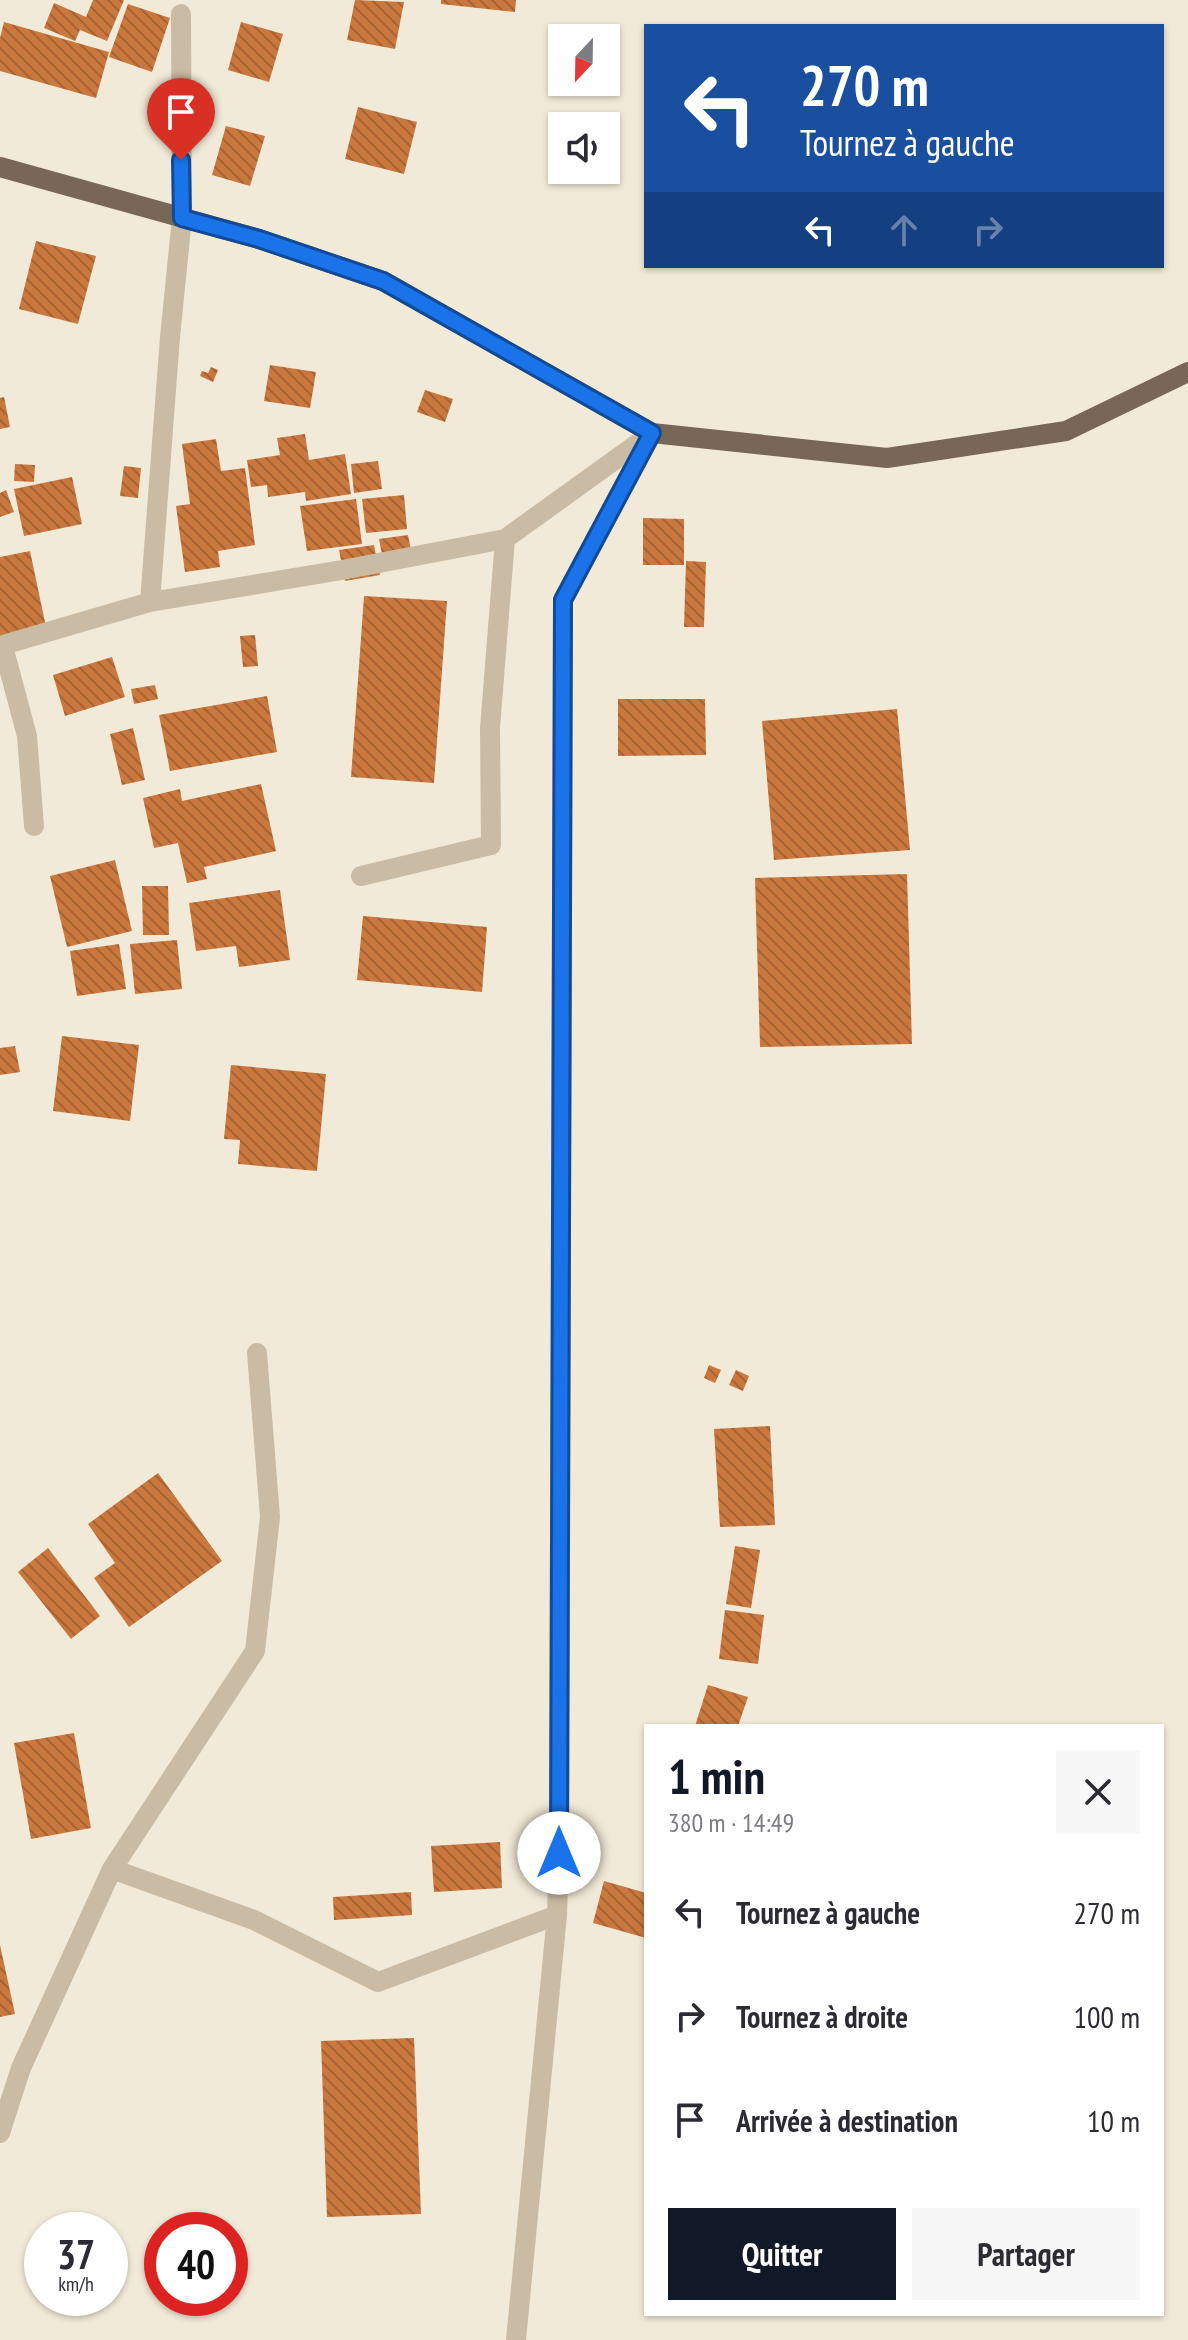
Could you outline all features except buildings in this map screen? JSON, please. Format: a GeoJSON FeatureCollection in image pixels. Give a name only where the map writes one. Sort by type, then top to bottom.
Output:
{"type":"FeatureCollection","features":[{"type":"Feature","properties":{"kind":"main road"},"geometry":{"type":"LineString","coordinates":[[0,167],[259,239],[383,281],[652,433],[887,458],[1066,431],[1188,372]]}},
{"type":"Feature","properties":{"kind":"street"},"geometry":{"type":"LineString","coordinates":[[150,602],[182,218],[181,14]]}},
{"type":"Feature","properties":{"kind":"street"},"geometry":{"type":"LineString","coordinates":[[34,826],[27,736],[2,646],[150,602],[505,539],[652,433]]}},
{"type":"Feature","properties":{"kind":"street"},"geometry":{"type":"LineString","coordinates":[[516,2340],[557,1915],[559,1853],[563,600],[652,433]]}},
{"type":"Feature","properties":{"kind":"street"},"geometry":{"type":"LineString","coordinates":[[361,876],[491,845],[490,728],[505,539]]}},
{"type":"Feature","properties":{"kind":"street"},"geometry":{"type":"LineString","coordinates":[[0,2133],[21,2068],[112,1869],[255,1651],[270,1517],[257,1353]]}},
{"type":"Feature","properties":{"kind":"street"},"geometry":{"type":"LineString","coordinates":[[112,1869],[254,1920],[378,1982],[557,1915]]}},
{"type":"Feature","properties":{"kind":"route"},"geometry":{"type":"LineString","coordinates":[[181,160],[182,218],[259,239],[383,281],[652,433],[563,600],[559,1853]]}}]}
